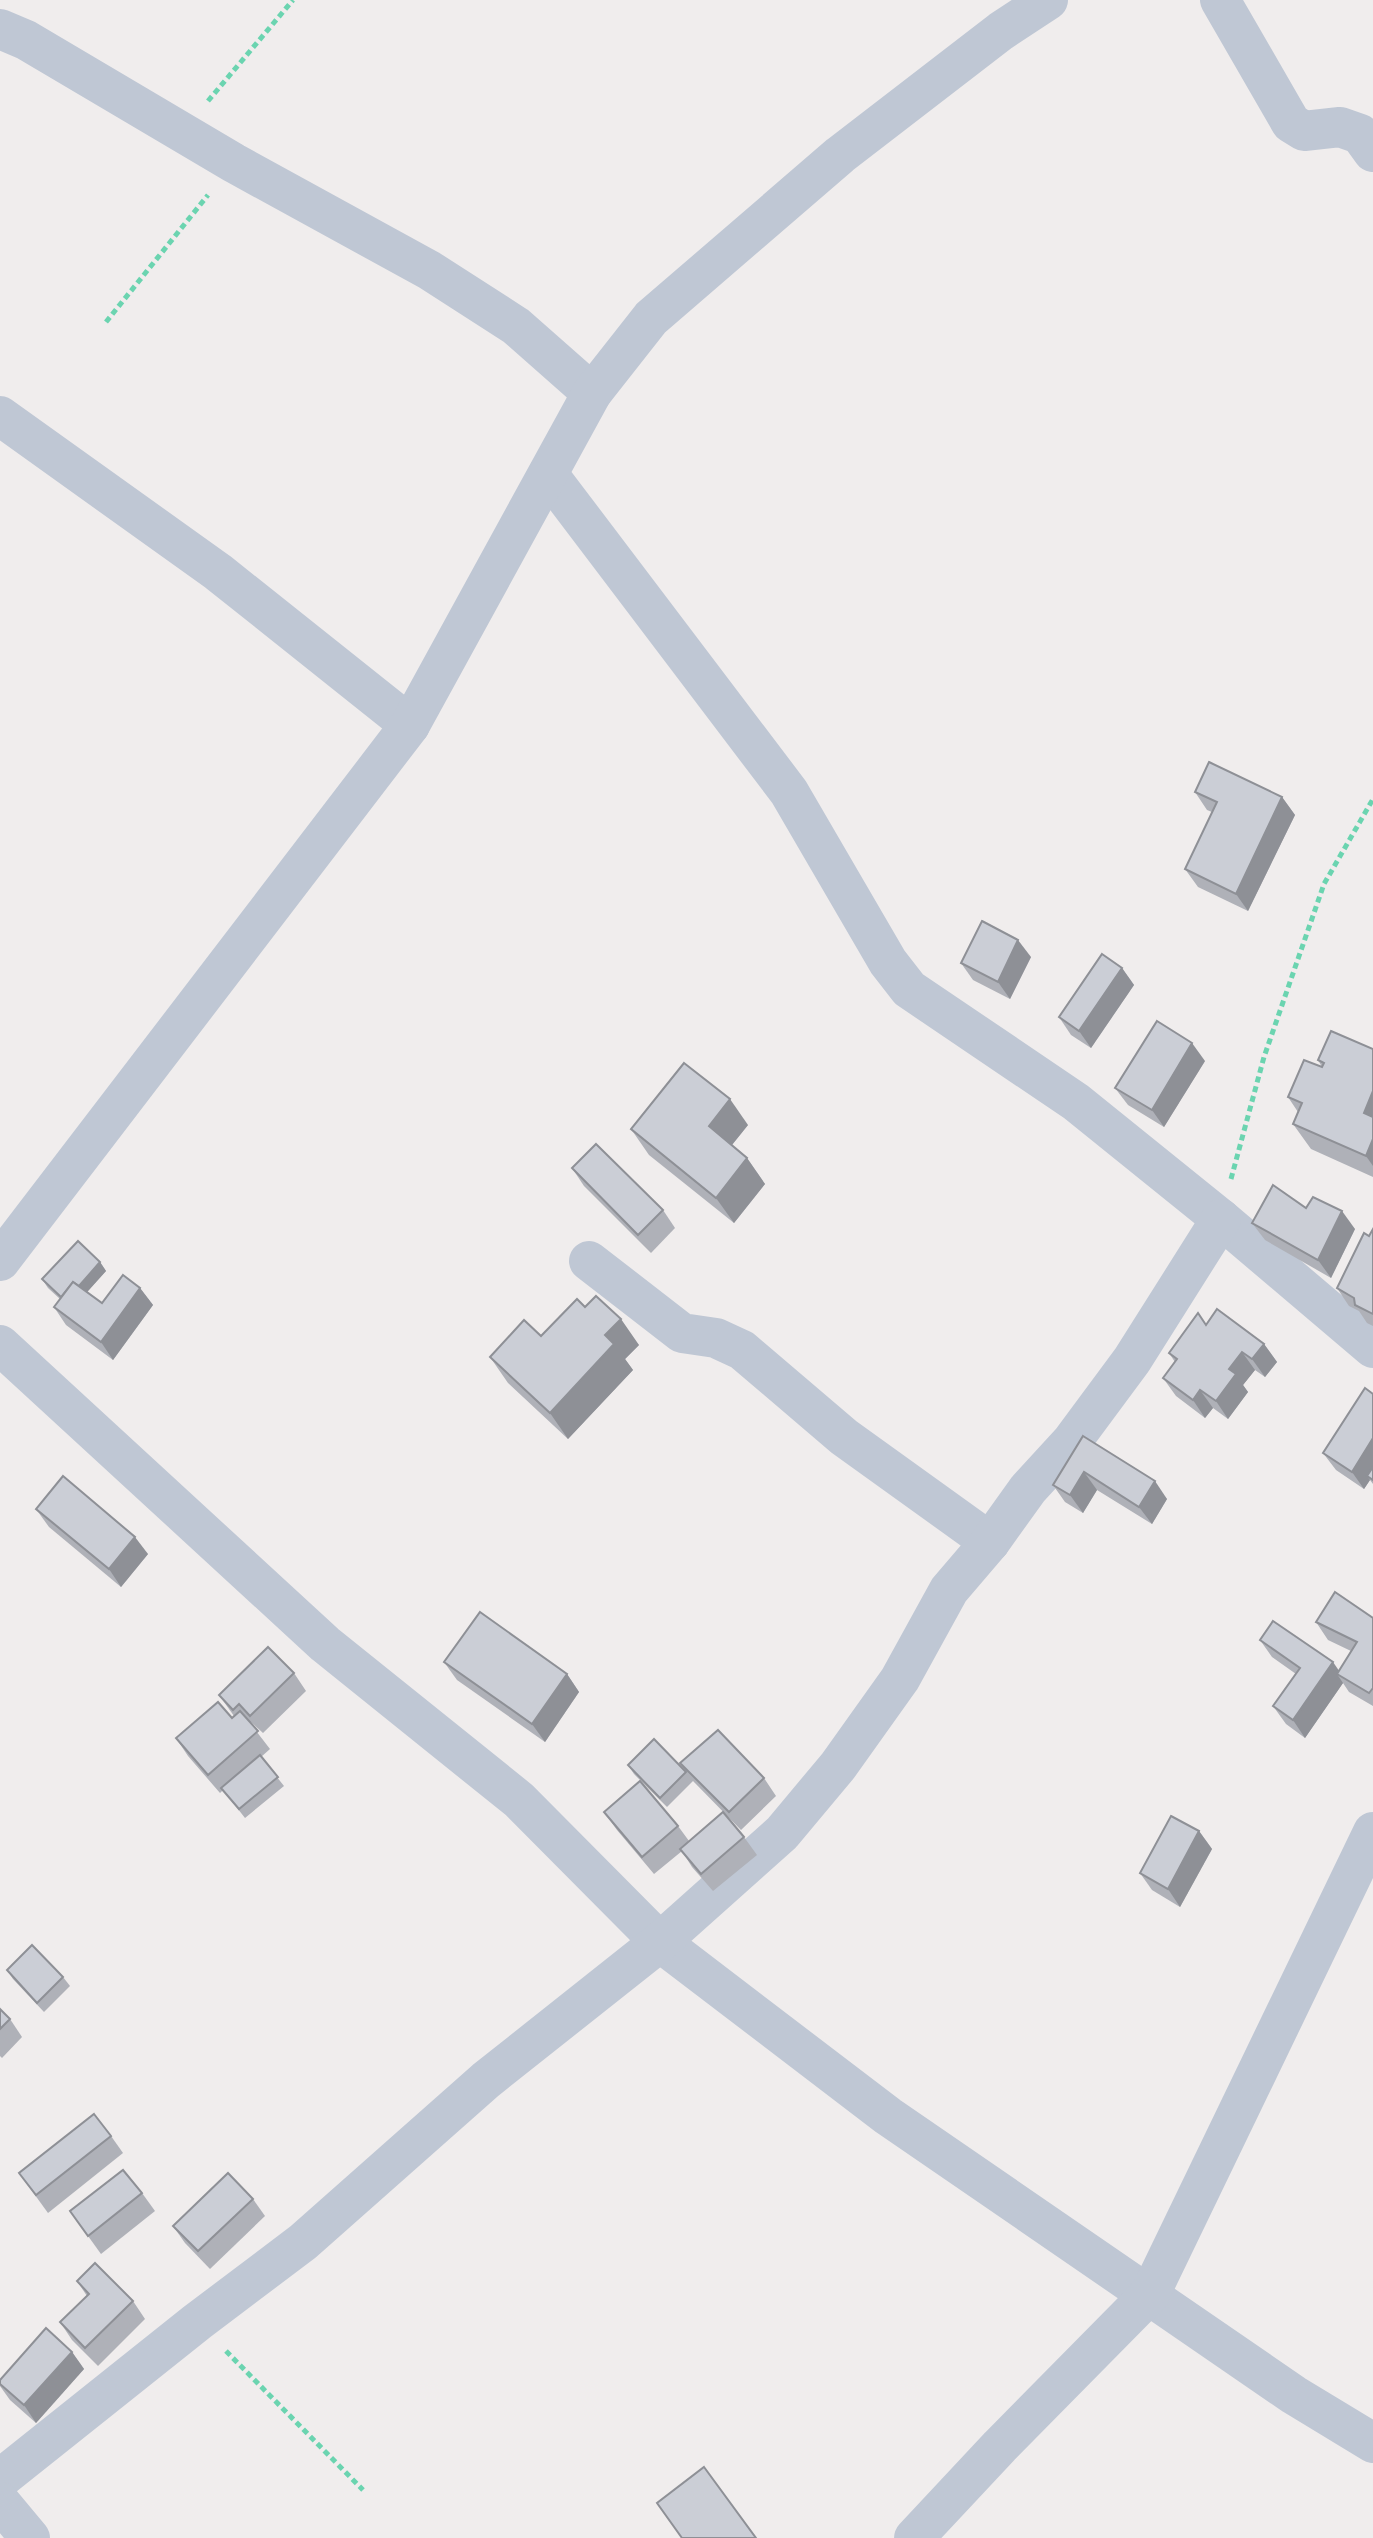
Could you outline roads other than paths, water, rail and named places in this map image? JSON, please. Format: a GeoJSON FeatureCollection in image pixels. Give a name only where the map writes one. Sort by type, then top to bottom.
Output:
{"type":"FeatureCollection","features":[{"type":"Feature","properties":{"kind":"street"},"geometry":{"type":"LineString","coordinates":[[0,1261],[410,725],[592,393],[651,318],[804,186],[988,40],[1048,0]]}},
{"type":"Feature","properties":{"kind":"street"},"geometry":{"type":"LineString","coordinates":[[1220,0],[1291,123],[1304,131],[1340,127],[1360,134],[1373,152]]}},
{"type":"Feature","properties":{"kind":"street"},"geometry":{"type":"LineString","coordinates":[[0,29],[26,40],[234,163],[429,270],[516,326],[592,393]]}},
{"type":"Feature","properties":{"kind":"street"},"geometry":{"type":"LineString","coordinates":[[0,416],[218,572],[410,725]]}},
{"type":"Feature","properties":{"kind":"street"},"geometry":{"type":"LineString","coordinates":[[548,474],[789,792],[888,962],[909,989],[1076,1102],[1373,1348]]}},
{"type":"Feature","properties":{"kind":"street"},"geometry":{"type":"LineString","coordinates":[[0,2479],[303,2242],[486,2080],[660,1942],[782,1833],[838,1766],[900,1679],[949,1590],[990,1542],[1028,1489],[1072,1441],[1132,1360],[1221,1219]]}},
{"type":"Feature","properties":{"kind":"street"},"geometry":{"type":"LineString","coordinates":[[589,1261],[682,1333],[716,1338],[742,1350],[844,1437],[990,1542]]}},
{"type":"Feature","properties":{"kind":"street"},"geometry":{"type":"LineString","coordinates":[[0,1345],[325,1644],[519,1800],[660,1942],[888,2116],[1294,2395],[1373,2443]]}},
{"type":"Feature","properties":{"kind":"street"},"geometry":{"type":"LineString","coordinates":[[914,2538],[1150,2294],[1373,1832]]}},
{"type":"Feature","properties":{"kind":"street"},"geometry":{"type":"LineString","coordinates":[[0,2502],[30,2538]]}}]}
